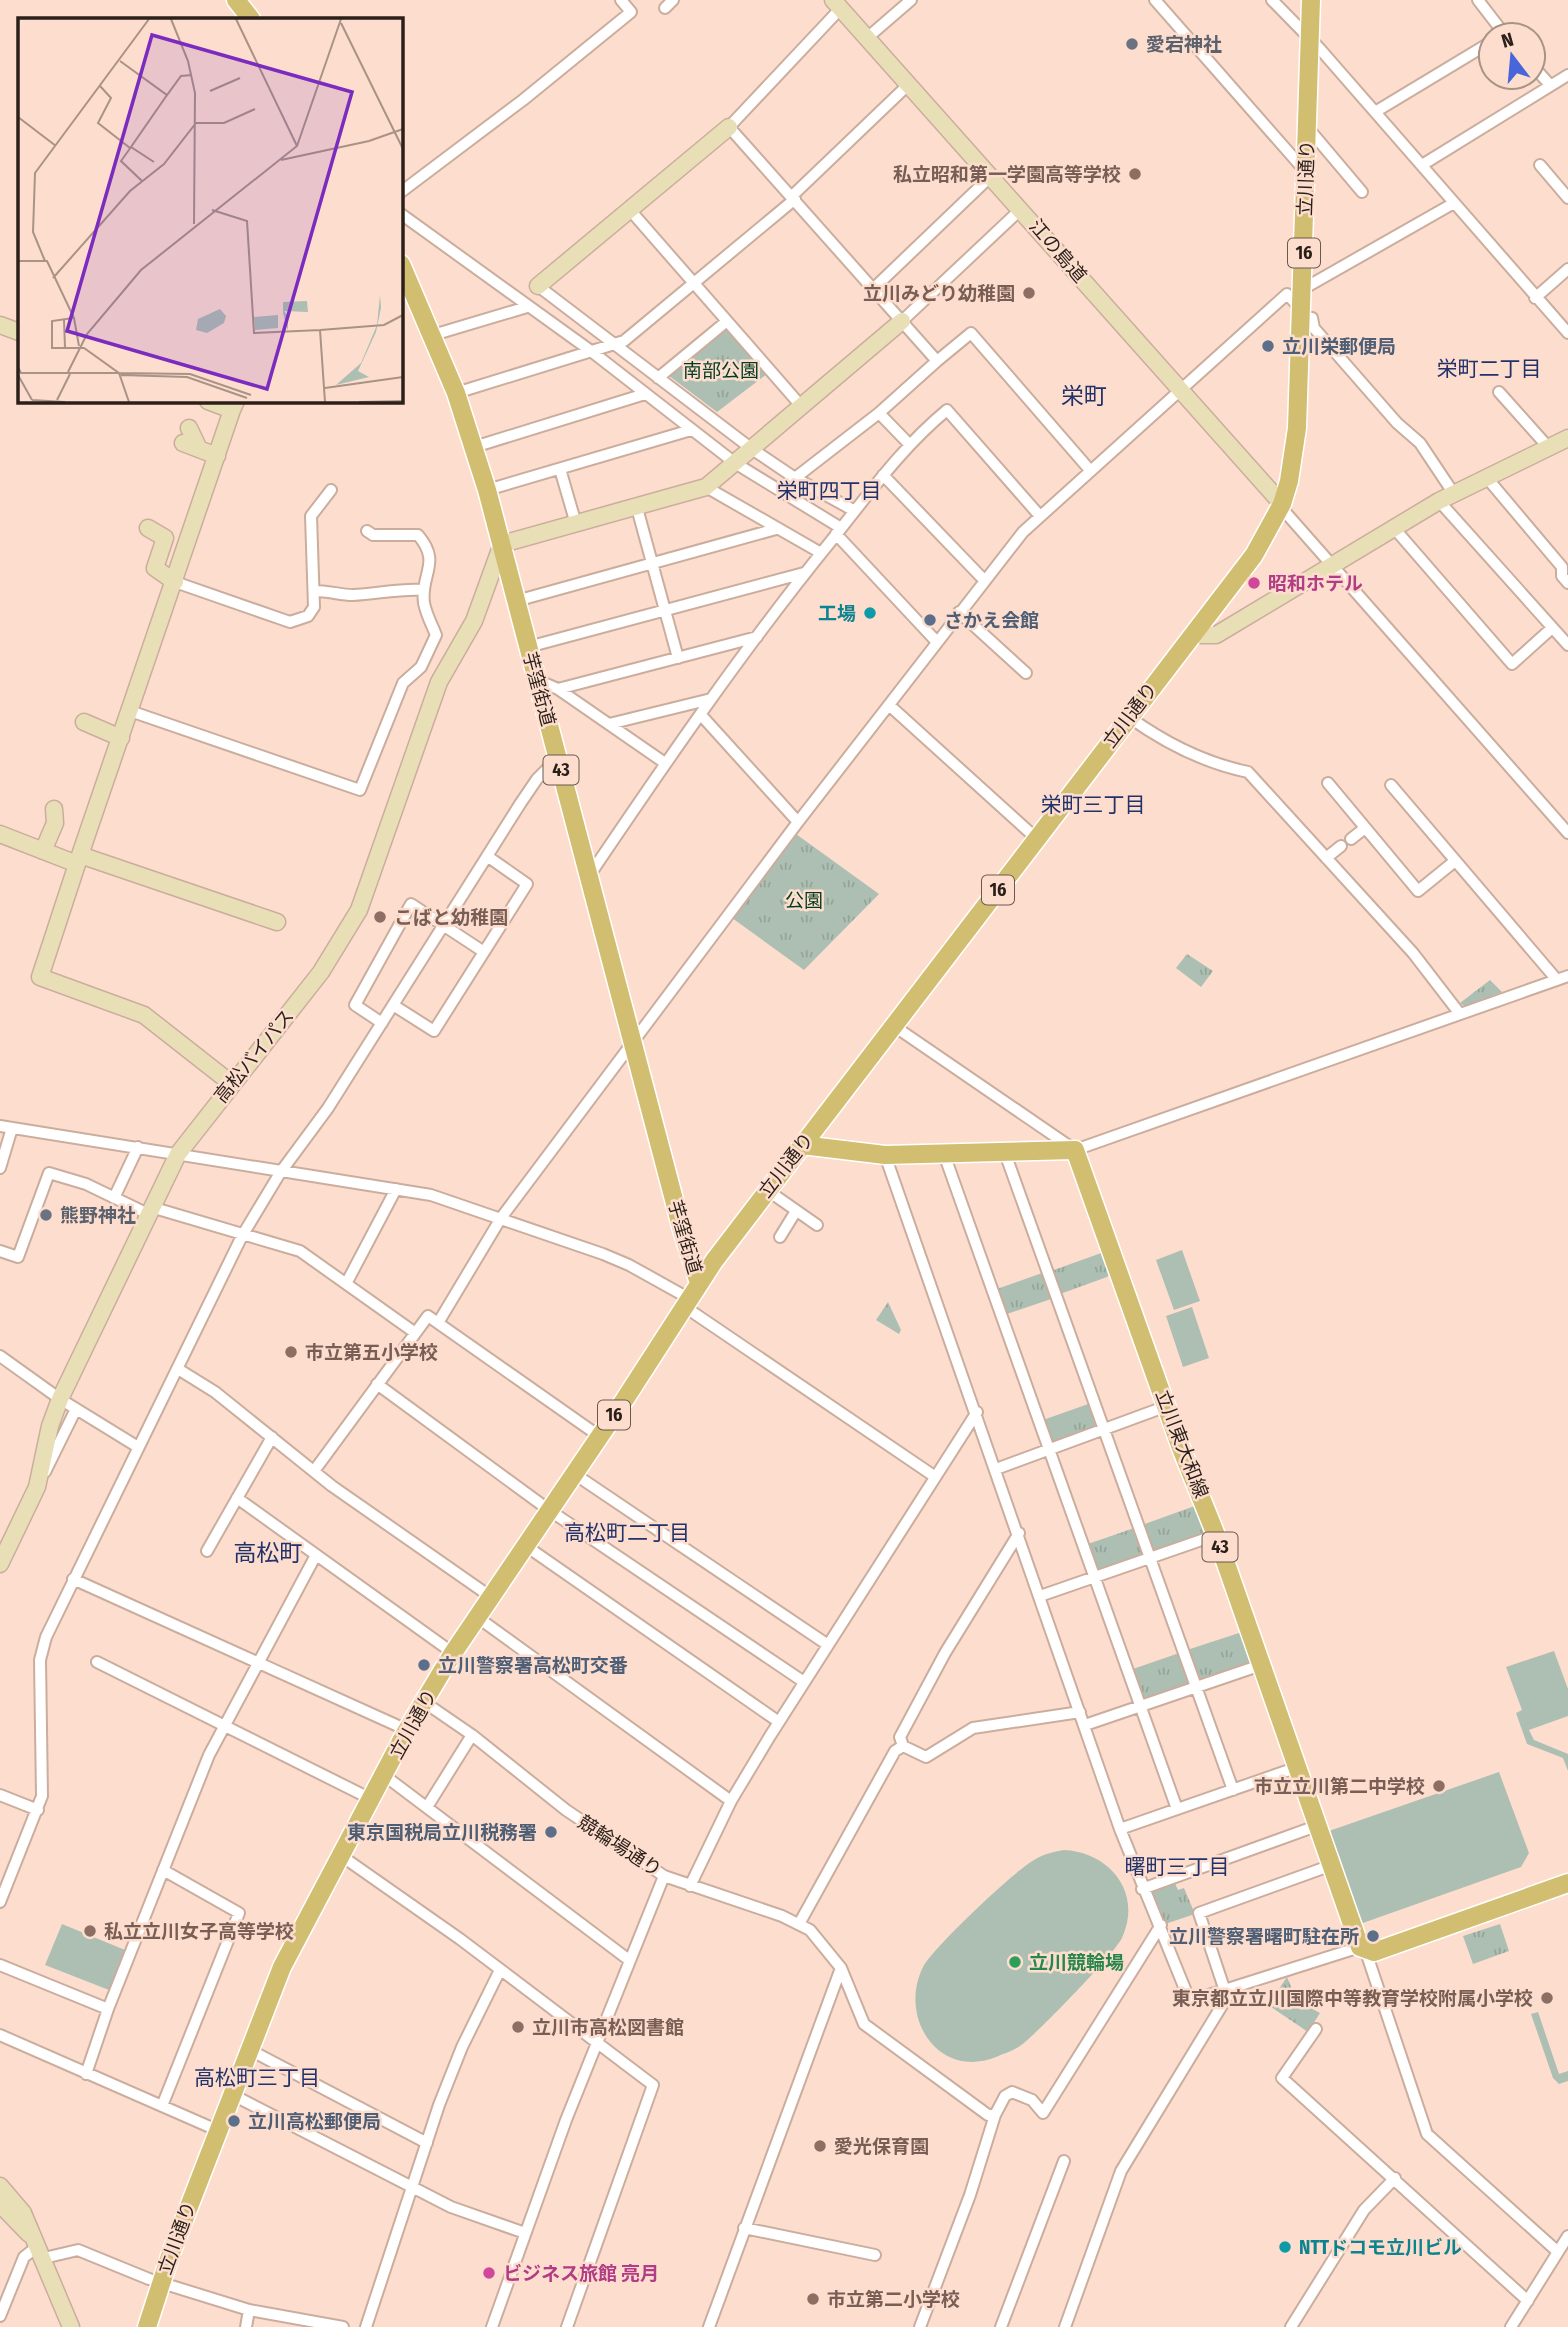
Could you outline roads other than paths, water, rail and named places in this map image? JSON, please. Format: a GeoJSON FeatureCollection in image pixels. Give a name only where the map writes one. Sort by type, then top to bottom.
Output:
{"type":"FeatureCollection","features":[{"type":"Feature","properties":{"kind":"main road"},"geometry":{"type":"LineString","coordinates":[[236,0],[250,18]]}},
{"type":"Feature","properties":{"kind":"main road","name":"立川通り"},"geometry":{"type":"LineString","coordinates":[[148,2327],[161,2281],[248,2049],[282,1967],[386,1776],[407,1730],[453,1653],[699,1283],[766,1191],[1254,555],[1282,504],[1297,428],[1303,314],[1311,0]]}},
{"type":"Feature","properties":{"kind":"main road","name":"芋窪街道"},"geometry":{"type":"LineString","coordinates":[[402,266],[456,393],[487,490],[632,1044],[692,1267],[699,1283]]}},
{"type":"Feature","properties":{"kind":"main road"},"geometry":{"type":"LineString","coordinates":[[802,1145],[886,1154],[1075,1150]]}},
{"type":"Feature","properties":{"kind":"main road","name":"立川東大和線"},"geometry":{"type":"LineString","coordinates":[[1075,1150],[1216,1535],[1360,1947]]}},
{"type":"Feature","properties":{"kind":"main road"},"geometry":{"type":"LineString","coordinates":[[1360,1947],[1374,1952],[1568,1883]]}},
{"type":"Feature","properties":{"kind":"street"},"geometry":{"type":"LineString","coordinates":[[402,191],[523,100],[631,12],[621,0]]}},
{"type":"Feature","properties":{"kind":"street"},"geometry":{"type":"LineString","coordinates":[[867,38],[911,0]]}},
{"type":"Feature","properties":{"kind":"street"},"geometry":{"type":"LineString","coordinates":[[1155,0],[1306,172]]}},
{"type":"Feature","properties":{"kind":"street"},"geometry":{"type":"LineString","coordinates":[[1272,0],[1375,112],[1568,333]]}},
{"type":"Feature","properties":{"kind":"street"},"geometry":{"type":"LineString","coordinates":[[1478,0],[1494,21]]}},
{"type":"Feature","properties":{"kind":"street"},"geometry":{"type":"LineString","coordinates":[[836,4],[729,127],[538,286],[752,449],[795,478],[853,510]]}},
{"type":"Feature","properties":{"kind":"street","name":"江の島道"},"geometry":{"type":"LineString","coordinates":[[836,4],[1282,504]]}},
{"type":"Feature","properties":{"kind":"street"},"geometry":{"type":"LineString","coordinates":[[1375,112],[1477,50]]}},
{"type":"Feature","properties":{"kind":"street"},"geometry":{"type":"LineString","coordinates":[[1422,165],[1568,75]]}},
{"type":"Feature","properties":{"kind":"street"},"geometry":{"type":"LineString","coordinates":[[1547,82],[1550,85]]}},
{"type":"Feature","properties":{"kind":"street"},"geometry":{"type":"LineString","coordinates":[[456,393],[624,341],[793,198],[909,84]]}},
{"type":"Feature","properties":{"kind":"street"},"geometry":{"type":"LineString","coordinates":[[729,127],[937,361]]}},
{"type":"Feature","properties":{"kind":"street"},"geometry":{"type":"LineString","coordinates":[[1308,128],[1362,192]]}},
{"type":"Feature","properties":{"kind":"street"},"geometry":{"type":"LineString","coordinates":[[1540,165],[1568,198]]}},
{"type":"Feature","properties":{"kind":"street"},"geometry":{"type":"LineString","coordinates":[[873,289],[991,176]]}},
{"type":"Feature","properties":{"kind":"street"},"geometry":{"type":"LineString","coordinates":[[1303,289],[1454,203]]}},
{"type":"Feature","properties":{"kind":"street"},"geometry":{"type":"LineString","coordinates":[[502,544],[706,487],[902,321],[1021,209]]}},
{"type":"Feature","properties":{"kind":"street"},"geometry":{"type":"LineString","coordinates":[[631,210],[802,407]]}},
{"type":"Feature","properties":{"kind":"street"},"geometry":{"type":"LineString","coordinates":[[402,215],[591,351],[735,463],[838,531],[936,641]]}},
{"type":"Feature","properties":{"kind":"street"},"geometry":{"type":"LineString","coordinates":[[1535,298],[1568,270]]}},
{"type":"Feature","properties":{"kind":"street"},"geometry":{"type":"LineString","coordinates":[[438,1323],[501,1218],[798,821],[936,641],[1039,515],[1287,294],[1303,314],[1312,318],[1314,328],[1397,423],[1420,443],[1446,498],[1568,645]]}},
{"type":"Feature","properties":{"kind":"street"},"geometry":{"type":"LineString","coordinates":[[433,335],[527,307]]}},
{"type":"Feature","properties":{"kind":"street"},"geometry":{"type":"LineString","coordinates":[[658,378],[727,321]]}},
{"type":"Feature","properties":{"kind":"street"},"geometry":{"type":"LineString","coordinates":[[0,325],[18,332]]}},
{"type":"Feature","properties":{"kind":"street"},"geometry":{"type":"LineString","coordinates":[[795,478],[879,413],[971,333],[1089,470]]}},
{"type":"Feature","properties":{"kind":"street"},"geometry":{"type":"LineString","coordinates":[[1499,392],[1549,448]]}},
{"type":"Feature","properties":{"kind":"street"},"geometry":{"type":"LineString","coordinates":[[474,447],[645,394]]}},
{"type":"Feature","properties":{"kind":"street"},"geometry":{"type":"LineString","coordinates":[[214,402],[234,405],[40,977],[144,1015],[232,1084]]}},
{"type":"Feature","properties":{"kind":"street"},"geometry":{"type":"LineString","coordinates":[[589,876],[665,763],[804,573],[909,444],[947,410],[1039,515]]}},
{"type":"Feature","properties":{"kind":"street"},"geometry":{"type":"LineString","coordinates":[[879,413],[909,444]]}},
{"type":"Feature","properties":{"kind":"street"},"geometry":{"type":"LineString","coordinates":[[487,490],[691,430]]}},
{"type":"Feature","properties":{"kind":"street"},"geometry":{"type":"LineString","coordinates":[[1192,635],[1216,635],[1446,498],[1568,438]]}},
{"type":"Feature","properties":{"kind":"street"},"geometry":{"type":"LineString","coordinates":[[190,440],[217,456]]}},
{"type":"Feature","properties":{"kind":"street"},"geometry":{"type":"LineString","coordinates":[[560,469],[576,524]]}},
{"type":"Feature","properties":{"kind":"street"},"geometry":{"type":"LineString","coordinates":[[883,475],[985,581]]}},
{"type":"Feature","properties":{"kind":"street"},"geometry":{"type":"LineString","coordinates":[[1487,478],[1562,567],[1562,576],[1568,583]]}},
{"type":"Feature","properties":{"kind":"street"},"geometry":{"type":"LineString","coordinates":[[706,487],[776,529],[821,552]]}},
{"type":"Feature","properties":{"kind":"street"},"geometry":{"type":"LineString","coordinates":[[148,528],[165,538],[155,568],[175,582],[290,622],[308,617],[314,607],[309,529],[311,516],[331,490]]}},
{"type":"Feature","properties":{"kind":"street"},"geometry":{"type":"LineString","coordinates":[[1282,504],[1286,513],[1332,567],[1568,833]]}},
{"type":"Feature","properties":{"kind":"street"},"geometry":{"type":"LineString","coordinates":[[637,508],[678,658]]}},
{"type":"Feature","properties":{"kind":"street"},"geometry":{"type":"LineString","coordinates":[[1394,528],[1512,664],[1552,628]]}},
{"type":"Feature","properties":{"kind":"street"},"geometry":{"type":"LineString","coordinates":[[516,601],[776,529]]}},
{"type":"Feature","properties":{"kind":"street"},"geometry":{"type":"LineString","coordinates":[[130,711],[360,790],[403,683],[421,667],[436,635],[424,603],[424,590],[432,557],[418,536],[373,534],[367,531]]}},
{"type":"Feature","properties":{"kind":"street","name":"高松バイパス"},"geometry":{"type":"LineString","coordinates":[[0,1564],[36,1490],[60,1399],[178,1154],[321,972],[359,910],[439,682],[474,621],[502,544]]}},
{"type":"Feature","properties":{"kind":"street"},"geometry":{"type":"LineString","coordinates":[[528,647],[804,573]]}},
{"type":"Feature","properties":{"kind":"street"},"geometry":{"type":"LineString","coordinates":[[315,591],[336,591],[351,595],[407,588],[424,590]]}},
{"type":"Feature","properties":{"kind":"street"},"geometry":{"type":"LineString","coordinates":[[959,612],[1026,673]]}},
{"type":"Feature","properties":{"kind":"street"},"geometry":{"type":"LineString","coordinates":[[558,689],[757,637]]}},
{"type":"Feature","properties":{"kind":"street"},"geometry":{"type":"LineString","coordinates":[[537,680],[558,689],[665,763]]}},
{"type":"Feature","properties":{"kind":"street"},"geometry":{"type":"LineString","coordinates":[[609,724],[711,699]]}},
{"type":"Feature","properties":{"kind":"street"},"geometry":{"type":"LineString","coordinates":[[889,705],[1037,838]]}},
{"type":"Feature","properties":{"kind":"street"},"geometry":{"type":"LineString","coordinates":[[701,715],[798,821]]}},
{"type":"Feature","properties":{"kind":"street"},"geometry":{"type":"LineString","coordinates":[[1129,717],[1185,751],[1222,767],[1248,772],[1413,953],[1460,1014]]}},
{"type":"Feature","properties":{"kind":"street"},"geometry":{"type":"LineString","coordinates":[[84,722],[121,738]]}},
{"type":"Feature","properties":{"kind":"street"},"geometry":{"type":"LineString","coordinates":[[0,1902],[42,1796],[40,1660],[46,1637],[73,1579],[242,1236],[281,1173],[328,1108],[537,779],[558,758]]}},
{"type":"Feature","properties":{"kind":"street"},"geometry":{"type":"LineString","coordinates":[[1328,783],[1418,891],[1455,861]]}},
{"type":"Feature","properties":{"kind":"street"},"geometry":{"type":"LineString","coordinates":[[894,1026],[1075,1150],[1563,978],[1455,861],[1391,785]]}},
{"type":"Feature","properties":{"kind":"street"},"geometry":{"type":"LineString","coordinates":[[43,851],[55,823],[54,809]]}},
{"type":"Feature","properties":{"kind":"street"},"geometry":{"type":"LineString","coordinates":[[1351,839],[1365,828]]}},
{"type":"Feature","properties":{"kind":"street"},"geometry":{"type":"LineString","coordinates":[[0,834],[43,851],[79,859],[277,922]]}},
{"type":"Feature","properties":{"kind":"street"},"geometry":{"type":"LineString","coordinates":[[1326,858],[1341,846]]}},
{"type":"Feature","properties":{"kind":"street"},"geometry":{"type":"LineString","coordinates":[[393,1005],[434,1031],[527,884],[487,856]]}},
{"type":"Feature","properties":{"kind":"street"},"geometry":{"type":"LineString","coordinates":[[382,1023],[355,1005],[411,904],[484,952]]}},
{"type":"Feature","properties":{"kind":"street"},"geometry":{"type":"LineString","coordinates":[[0,1126],[431,1195],[629,1265],[934,1476]]}},
{"type":"Feature","properties":{"kind":"street"},"geometry":{"type":"LineString","coordinates":[[0,1168],[12,1128]]}},
{"type":"Feature","properties":{"kind":"street"},"geometry":{"type":"LineString","coordinates":[[114,1198],[138,1147]]}},
{"type":"Feature","properties":{"kind":"street"},"geometry":{"type":"LineString","coordinates":[[1005,1153],[1199,1686],[1233,1790]]}},
{"type":"Feature","properties":{"kind":"street"},"geometry":{"type":"LineString","coordinates":[[886,1154],[1120,1829],[1142,1889],[1161,1925],[1186,1994],[1193,2000],[1360,1947],[1367,1955],[1427,2134],[1558,2252]]}},
{"type":"Feature","properties":{"kind":"street"},"geometry":{"type":"LineString","coordinates":[[944,1154],[1177,1809]]}},
{"type":"Feature","properties":{"kind":"street"},"geometry":{"type":"LineString","coordinates":[[0,1251],[18,1257],[49,1173],[86,1184],[114,1198],[149,1210],[187,1218],[300,1251],[414,1332]]}},
{"type":"Feature","properties":{"kind":"street"},"geometry":{"type":"LineString","coordinates":[[347,1282],[396,1189]]}},
{"type":"Feature","properties":{"kind":"street"},"geometry":{"type":"LineString","coordinates":[[766,1191],[817,1225]]}},
{"type":"Feature","properties":{"kind":"street"},"geometry":{"type":"LineString","coordinates":[[780,1237],[796,1211]]}},
{"type":"Feature","properties":{"kind":"street"},"geometry":{"type":"LineString","coordinates":[[314,1471],[428,1316],[599,1436]]}},
{"type":"Feature","properties":{"kind":"street"},"geometry":{"type":"LineString","coordinates":[[0,1356],[60,1399],[138,1447]]}},
{"type":"Feature","properties":{"kind":"street"},"geometry":{"type":"LineString","coordinates":[[177,1369],[215,1392],[314,1471],[491,1597]]}},
{"type":"Feature","properties":{"kind":"street"},"geometry":{"type":"LineString","coordinates":[[377,1384],[549,1510],[804,1682]]}},
{"type":"Feature","properties":{"kind":"street"},"geometry":{"type":"LineString","coordinates":[[996,1469],[1167,1406]]}},
{"type":"Feature","properties":{"kind":"street"},"geometry":{"type":"LineString","coordinates":[[36,1490],[76,1409]]}},
{"type":"Feature","properties":{"kind":"street"},"geometry":{"type":"LineString","coordinates":[[690,1886],[731,1801],[934,1476],[977,1412]]}},
{"type":"Feature","properties":{"kind":"street"},"geometry":{"type":"LineString","coordinates":[[207,1551],[272,1437]]}},
{"type":"Feature","properties":{"kind":"street"},"geometry":{"type":"LineString","coordinates":[[573,1473],[828,1645]]}},
{"type":"Feature","properties":{"kind":"street"},"geometry":{"type":"LineString","coordinates":[[237,1498],[453,1653]]}},
{"type":"Feature","properties":{"kind":"street"},"geometry":{"type":"LineString","coordinates":[[1019,1533],[900,1737],[904,1746],[926,1758],[974,1728],[1080,1712]]}},
{"type":"Feature","properties":{"kind":"street"},"geometry":{"type":"LineString","coordinates":[[1042,1599],[1096,1576],[1216,1535]]}},
{"type":"Feature","properties":{"kind":"street"},"geometry":{"type":"LineString","coordinates":[[526,1546],[779,1722]]}},
{"type":"Feature","properties":{"kind":"street"},"geometry":{"type":"LineString","coordinates":[[86,2074],[108,2009],[163,1870],[225,1726],[316,1555]]}},
{"type":"Feature","properties":{"kind":"street"},"geometry":{"type":"LineString","coordinates":[[73,1579],[198,1638],[407,1730]]}},
{"type":"Feature","properties":{"kind":"street"},"geometry":{"type":"LineString","coordinates":[[477,1617],[731,1801]]}},
{"type":"Feature","properties":{"kind":"street"},"geometry":{"type":"LineString","coordinates":[[97,1662],[373,1800]]}},
{"type":"Feature","properties":{"kind":"street"},"geometry":{"type":"LineString","coordinates":[[1084,1725],[1261,1665]]}},
{"type":"Feature","properties":{"kind":"street","name":"競輪場通り"},"geometry":{"type":"LineString","coordinates":[[424,1702],[472,1735],[566,1810],[664,1876],[810,1930],[841,1968],[864,2024],[988,2115],[995,2115]]}},
{"type":"Feature","properties":{"kind":"street"},"geometry":{"type":"LineString","coordinates":[[427,1807],[472,1735]]}},
{"type":"Feature","properties":{"kind":"street"},"geometry":{"type":"LineString","coordinates":[[799,1924],[870,1793],[895,1751],[904,1746]]}},
{"type":"Feature","properties":{"kind":"street"},"geometry":{"type":"LineString","coordinates":[[1120,1829],[1298,1767]]}},
{"type":"Feature","properties":{"kind":"street"},"geometry":{"type":"LineString","coordinates":[[386,1776],[629,1960]]}},
{"type":"Feature","properties":{"kind":"street"},"geometry":{"type":"LineString","coordinates":[[0,1795],[38,1810]]}},
{"type":"Feature","properties":{"kind":"street"},"geometry":{"type":"LineString","coordinates":[[1142,1889],[1319,1825]]}},
{"type":"Feature","properties":{"kind":"street"},"geometry":{"type":"LineString","coordinates":[[343,1857],[653,2085],[567,2327]]}},
{"type":"Feature","properties":{"kind":"street"},"geometry":{"type":"LineString","coordinates":[[1228,1990],[1199,1913],[1332,1865]]}},
{"type":"Feature","properties":{"kind":"street"},"geometry":{"type":"LineString","coordinates":[[162,2106],[239,1913],[163,1870]]}},
{"type":"Feature","properties":{"kind":"street"},"geometry":{"type":"LineString","coordinates":[[492,2327],[597,2043],[664,1876]]}},
{"type":"Feature","properties":{"kind":"street"},"geometry":{"type":"LineString","coordinates":[[920,2327],[970,2195],[995,2115],[1005,2096],[1012,2092],[1032,2100],[1043,2113],[1161,1925]]}},
{"type":"Feature","properties":{"kind":"street"},"geometry":{"type":"LineString","coordinates":[[0,1965],[108,2009]]}},
{"type":"Feature","properties":{"kind":"street"},"geometry":{"type":"LineString","coordinates":[[709,2327],[841,1968]]}},
{"type":"Feature","properties":{"kind":"street"},"geometry":{"type":"LineString","coordinates":[[366,2327],[411,2186],[462,2048],[500,1970]]}},
{"type":"Feature","properties":{"kind":"street"},"geometry":{"type":"LineString","coordinates":[[1065,2327],[1121,2171],[1228,1990]]}},
{"type":"Feature","properties":{"kind":"street"},"geometry":{"type":"LineString","coordinates":[[1316,2029],[1282,2078],[1528,2301]]}},
{"type":"Feature","properties":{"kind":"street"},"geometry":{"type":"LineString","coordinates":[[0,2035],[209,2127],[216,2135]]}},
{"type":"Feature","properties":{"kind":"street"},"geometry":{"type":"LineString","coordinates":[[248,2049],[427,2143]]}},
{"type":"Feature","properties":{"kind":"street"},"geometry":{"type":"LineString","coordinates":[[231,2094],[451,2207],[525,2233]]}},
{"type":"Feature","properties":{"kind":"street"},"geometry":{"type":"LineString","coordinates":[[1001,2327],[1064,2161]]}},
{"type":"Feature","properties":{"kind":"street"},"geometry":{"type":"LineString","coordinates":[[1290,2327],[1364,2210],[1395,2178]]}},
{"type":"Feature","properties":{"kind":"street"},"geometry":{"type":"LineString","coordinates":[[1,2192],[12,2221],[38,2247],[71,2327]]}},
{"type":"Feature","properties":{"kind":"street"},"geometry":{"type":"LineString","coordinates":[[744,2228],[875,2255]]}},
{"type":"Feature","properties":{"kind":"street"},"geometry":{"type":"LineString","coordinates":[[1511,2327],[1568,2236]]}},
{"type":"Feature","properties":{"kind":"street"},"geometry":{"type":"LineString","coordinates":[[0,2316],[24,2257],[38,2247],[78,2250],[139,2276],[249,2310],[343,2327]]}},
{"type":"Feature","properties":{"kind":"street"},"geometry":{"type":"LineString","coordinates":[[246,2327],[249,2310]]}},
{"type":"Feature","properties":{"kind":"place","name":"愛宕神社"},"geometry":{"type":"Point","coordinates":[1132,44]}},
{"type":"Feature","properties":{"kind":"place","name":"私立昭和第一学園高等学校"},"geometry":{"type":"Point","coordinates":[1135,174]}},
{"type":"Feature","properties":{"kind":"place","name":"立川みどり幼稚園"},"geometry":{"type":"Point","coordinates":[1029,293]}},
{"type":"Feature","properties":{"kind":"place","name":"立川栄郵便局"},"geometry":{"type":"Point","coordinates":[1268,346]}},
{"type":"Feature","properties":{"kind":"place","name":"昭和ホテル"},"geometry":{"type":"Point","coordinates":[1254,583]}},
{"type":"Feature","properties":{"kind":"place","name":"工場"},"geometry":{"type":"Point","coordinates":[870,613]}},
{"type":"Feature","properties":{"kind":"place","name":"さかえ会館"},"geometry":{"type":"Point","coordinates":[930,620]}},
{"type":"Feature","properties":{"kind":"place","name":"こばと幼稚園"},"geometry":{"type":"Point","coordinates":[380,917]}},
{"type":"Feature","properties":{"kind":"place","name":"熊野神社"},"geometry":{"type":"Point","coordinates":[46,1215]}},
{"type":"Feature","properties":{"kind":"place","name":"市立第五小学校"},"geometry":{"type":"Point","coordinates":[291,1352]}},
{"type":"Feature","properties":{"kind":"place","name":"立川警察署高松町交番"},"geometry":{"type":"Point","coordinates":[424,1665]}},
{"type":"Feature","properties":{"kind":"place","name":"市立立川第二中学校"},"geometry":{"type":"Point","coordinates":[1439,1786]}},
{"type":"Feature","properties":{"kind":"place","name":"東京国税局立川税務署"},"geometry":{"type":"Point","coordinates":[551,1832]}},
{"type":"Feature","properties":{"kind":"place","name":"私立立川女子高等学校"},"geometry":{"type":"Point","coordinates":[90,1931]}},
{"type":"Feature","properties":{"kind":"place","name":"立川警察署曙町駐在所"},"geometry":{"type":"Point","coordinates":[1373,1936]}},
{"type":"Feature","properties":{"kind":"place","name":"立川競輪場"},"geometry":{"type":"Point","coordinates":[1015,1962]}},
{"type":"Feature","properties":{"kind":"place","name":"東京都立立川国際中等教育学校附属小学校"},"geometry":{"type":"Point","coordinates":[1547,1998]}},
{"type":"Feature","properties":{"kind":"place","name":"立川市高松図書館"},"geometry":{"type":"Point","coordinates":[518,2027]}},
{"type":"Feature","properties":{"kind":"place","name":"立川高松郵便局"},"geometry":{"type":"Point","coordinates":[234,2121]}},
{"type":"Feature","properties":{"kind":"place","name":"愛光保育園"},"geometry":{"type":"Point","coordinates":[820,2146]}},
{"type":"Feature","properties":{"kind":"place","name":"NTTドコモ立川ビル"},"geometry":{"type":"Point","coordinates":[1285,2247]}},
{"type":"Feature","properties":{"kind":"place","name":"ビジネス旅館 亮月"},"geometry":{"type":"Point","coordinates":[489,2273]}},
{"type":"Feature","properties":{"kind":"place","name":"市立第二小学校"},"geometry":{"type":"Point","coordinates":[813,2299]}},
{"type":"Feature","properties":{"kind":"district","name":"栄町二丁目"},"geometry":{"type":"Point","coordinates":[1489,369]}},
{"type":"Feature","properties":{"kind":"district","name":"栄町"},"geometry":{"type":"Point","coordinates":[1084,396]}},
{"type":"Feature","properties":{"kind":"district","name":"栄町四丁目"},"geometry":{"type":"Point","coordinates":[829,491]}},
{"type":"Feature","properties":{"kind":"district","name":"栄町三丁目"},"geometry":{"type":"Point","coordinates":[1093,805]}},
{"type":"Feature","properties":{"kind":"district","name":"高松町二丁目"},"geometry":{"type":"Point","coordinates":[627,1533]}},
{"type":"Feature","properties":{"kind":"district","name":"高松町"},"geometry":{"type":"Point","coordinates":[268,1553]}},
{"type":"Feature","properties":{"kind":"district","name":"曙町三丁目"},"geometry":{"type":"Point","coordinates":[1177,1867]}},
{"type":"Feature","properties":{"kind":"district","name":"高松町三丁目"},"geometry":{"type":"Point","coordinates":[257,2078]}},
{"type":"Feature","properties":{"kind":"park label","name":"南部公園"},"geometry":{"type":"Point","coordinates":[721,370]}},
{"type":"Feature","properties":{"kind":"park label","name":"公園"},"geometry":{"type":"Point","coordinates":[804,900]}}]}
